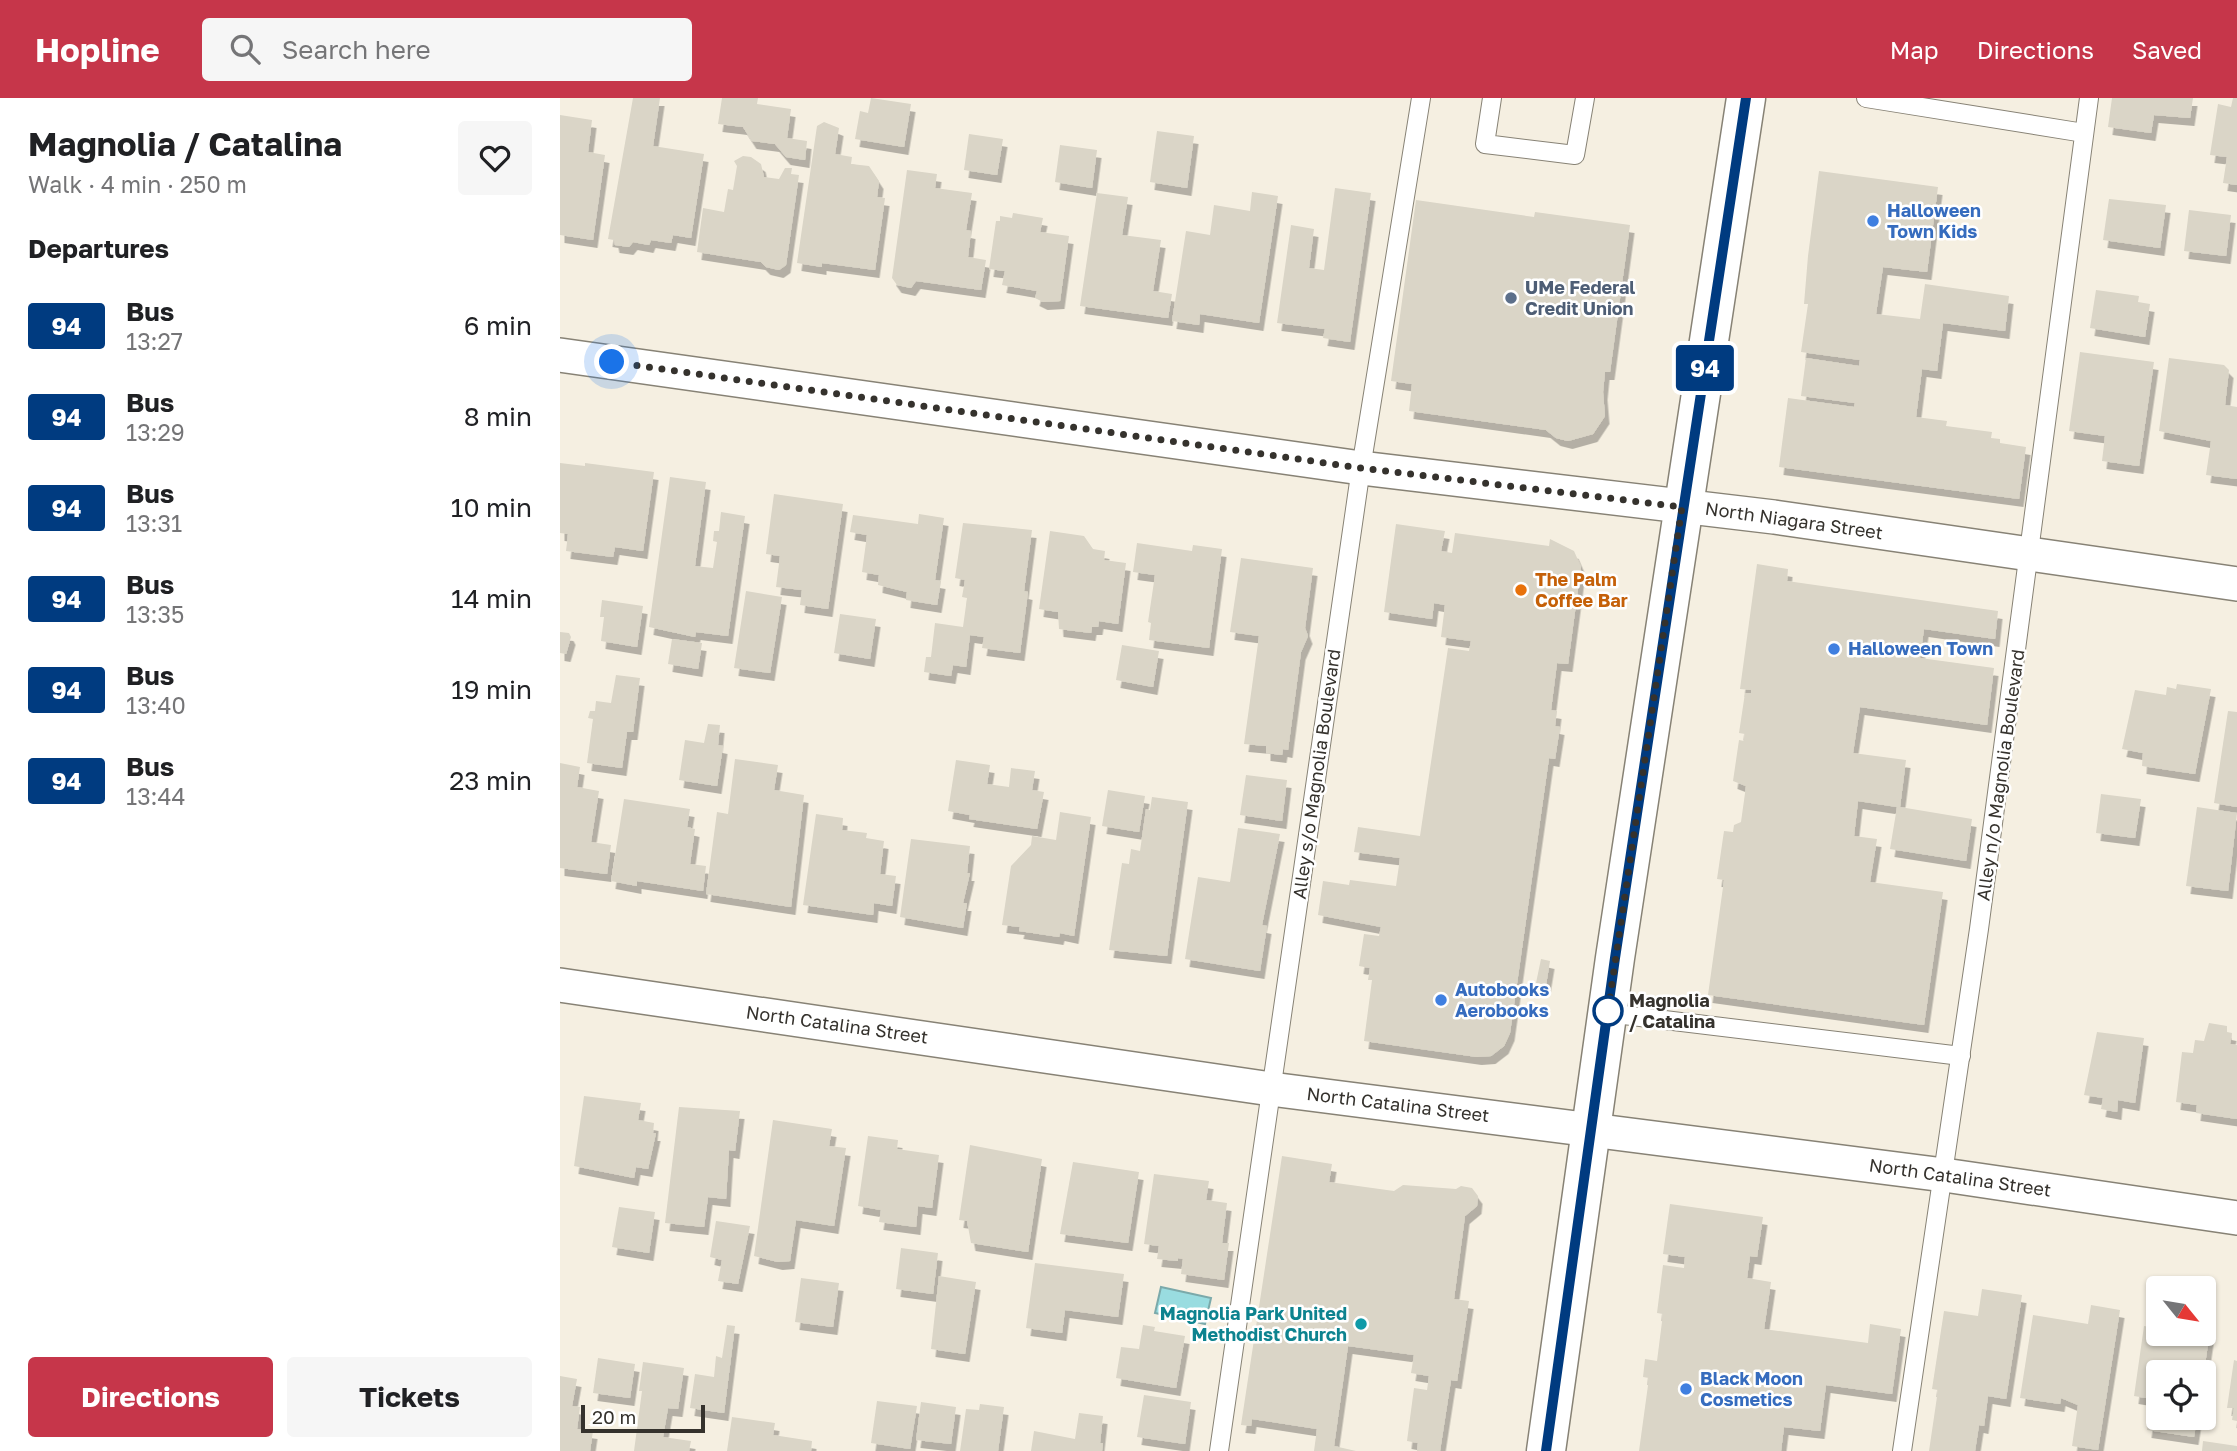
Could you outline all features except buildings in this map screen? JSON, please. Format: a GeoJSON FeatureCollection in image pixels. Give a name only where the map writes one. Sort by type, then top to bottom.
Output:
{"type":"FeatureCollection","features":[{"type":"Feature","properties":{"kind":"main road"},"geometry":{"type":"LineString","coordinates":[[1546,1451],[1607,1013],[1746,98]]}},
{"type":"Feature","properties":{"kind":"street","name":"North Niagara Street"},"geometry":{"type":"LineString","coordinates":[[560,355],[1361,468],[1774,517],[2237,584]]}},
{"type":"Feature","properties":{"kind":"street","name":"North Catalina Street"},"geometry":{"type":"LineString","coordinates":[[560,985],[1271,1089],[1944,1175],[2237,1218]]}},
{"type":"Feature","properties":{"kind":"lane","name":"Alley s/o Magnolia Boulevard"},"geometry":{"type":"LineString","coordinates":[[1219,1451],[1361,468],[1421,98]]}},
{"type":"Feature","properties":{"kind":"lane"},"geometry":{"type":"LineString","coordinates":[[1492,98],[1485,144],[1575,155],[1584,98]]}},
{"type":"Feature","properties":{"kind":"lane"},"geometry":{"type":"LineString","coordinates":[[1866,98],[2084,132]]}},
{"type":"Feature","properties":{"kind":"lane","name":"Alley n/o Magnolia Boulevard"},"geometry":{"type":"LineString","coordinates":[[1902,1451],[1944,1175],[2031,555],[2089,98]]}},
{"type":"Feature","properties":{"kind":"lane"},"geometry":{"type":"LineString","coordinates":[[1607,1013],[1961,1056]]}},
{"type":"Feature","properties":{"kind":"water"},"geometry":{"type":"Polygon","coordinates":[[[1161,1287],[1211,1298],[1205,1324],[1155,1313],[1161,1287]]]}},
{"type":"Feature","properties":{"kind":"bus line","name":"94"},"geometry":{"type":"LineString","coordinates":[[1546,1451],[1615,958],[1746,98]]}},
{"type":"Feature","properties":{"kind":"place","name":"Halloween Town Kids"},"geometry":{"type":"Point","coordinates":[1873,221]}},
{"type":"Feature","properties":{"kind":"place","name":"UMe Federal Credit Union"},"geometry":{"type":"Point","coordinates":[1511,298]}},
{"type":"Feature","properties":{"kind":"place","name":"The Palm Coffee Bar"},"geometry":{"type":"Point","coordinates":[1521,590]}},
{"type":"Feature","properties":{"kind":"place","name":"Halloween Town"},"geometry":{"type":"Point","coordinates":[1834,649]}},
{"type":"Feature","properties":{"kind":"place","name":"Autobooks Aerobooks"},"geometry":{"type":"Point","coordinates":[1441,1000]}},
{"type":"Feature","properties":{"kind":"place","name":"Magnolia / Catalina"},"geometry":{"type":"Point","coordinates":[1608,1011]}},
{"type":"Feature","properties":{"kind":"place","name":"Magnolia Park United Methodist Church"},"geometry":{"type":"Point","coordinates":[1361,1324]}},
{"type":"Feature","properties":{"kind":"place","name":"Black Moon Cosmetics"},"geometry":{"type":"Point","coordinates":[1686,1389]}},
{"type":"Feature","properties":{"kind":"route"},"geometry":{"type":"LineString","coordinates":[[612,362],[1361,468],[1682,507],[1607,1013],[1608,1011]]}}]}
